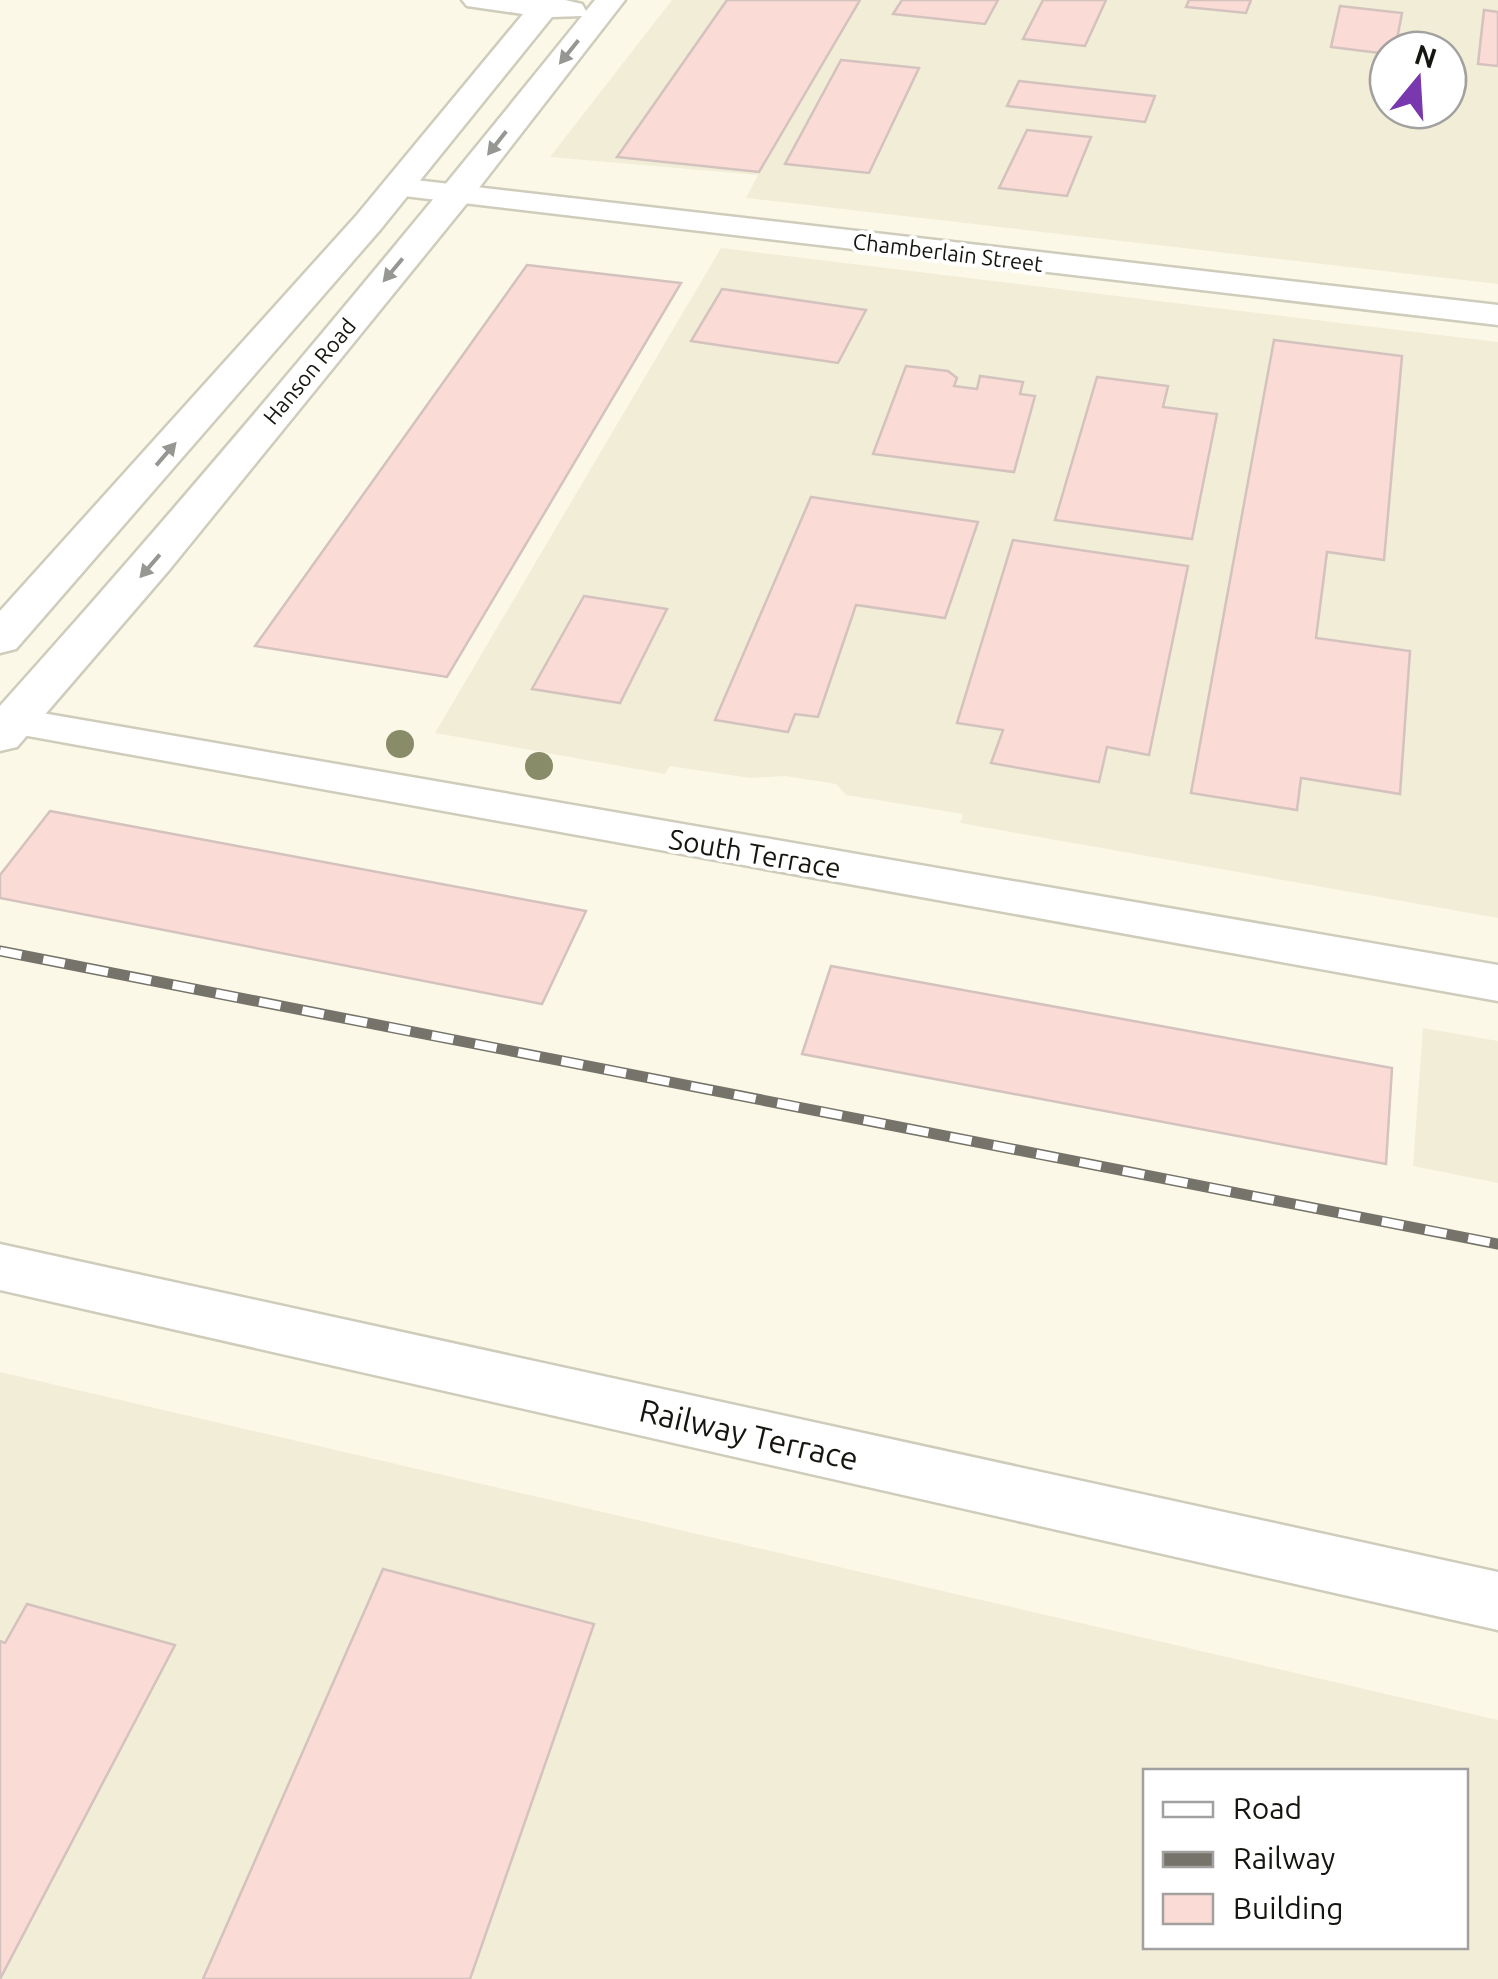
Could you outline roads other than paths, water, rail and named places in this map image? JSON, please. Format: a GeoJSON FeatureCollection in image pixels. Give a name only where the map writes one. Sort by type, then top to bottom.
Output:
{"type":"FeatureCollection","features":[{"type":"Feature","properties":{"kind":"main road"},"geometry":{"type":"LineString","coordinates":[[477,0],[605,6]]}},
{"type":"Feature","properties":{"kind":"main road","name":"Hanson Road"},"geometry":{"type":"LineString","coordinates":[[2,645],[398,188],[547,3]]}},
{"type":"Feature","properties":{"kind":"main road","name":"Hanson Road"},"geometry":{"type":"LineString","coordinates":[[4,721],[155,560],[456,195],[605,6]]}},
{"type":"Feature","properties":{"kind":"street","name":"Chamberlain Street"},"geometry":{"type":"LineString","coordinates":[[398,188],[1498,315]]}},
{"type":"Feature","properties":{"kind":"street","name":"South Terrace"},"geometry":{"type":"LineString","coordinates":[[4,721],[1498,983]]}},
{"type":"Feature","properties":{"kind":"street","name":"Railway Terrace"},"geometry":{"type":"LineString","coordinates":[[0,1267],[1498,1601]]}},
{"type":"Feature","properties":{"kind":"railway"},"geometry":{"type":"LineString","coordinates":[[0,951],[1498,1244]]}}]}
